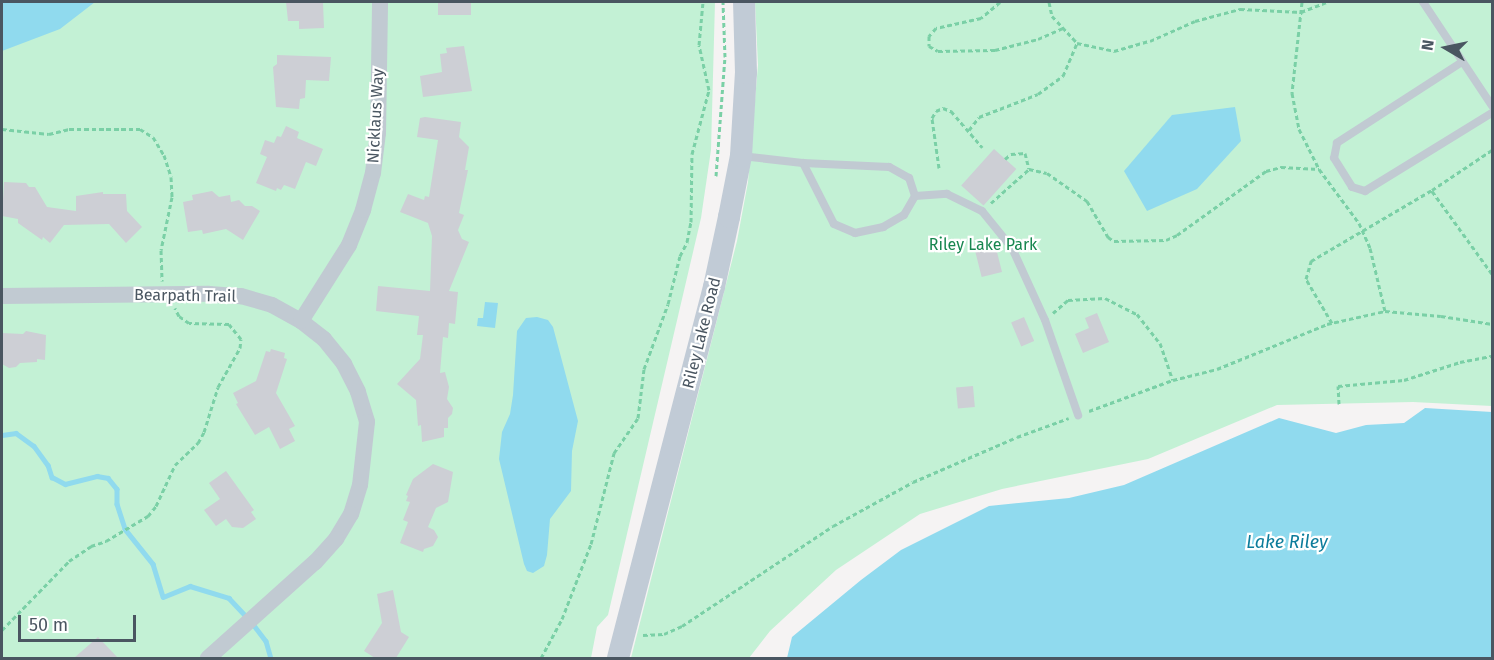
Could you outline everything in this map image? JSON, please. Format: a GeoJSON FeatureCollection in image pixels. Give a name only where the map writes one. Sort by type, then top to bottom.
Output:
{"type":"FeatureCollection","features":[{"type":"Feature","properties":{"kind":"street","name":"Nicklaus Way"},"geometry":{"type":"LineString","coordinates":[[301,321],[349,245],[363,210],[373,173],[378,133],[380,2]]}},
{"type":"Feature","properties":{"kind":"street","name":"Riley Lake Road"},"geometry":{"type":"LineString","coordinates":[[618,658],[714,287],[741,156],[746,74],[744,2]]}},
{"type":"Feature","properties":{"kind":"street","name":"Bearpath Trail"},"geometry":{"type":"LineString","coordinates":[[2,296],[209,294],[242,296],[272,305],[301,321],[324,339],[344,364],[358,392],[367,422],[360,485],[351,514],[336,539],[269,605],[208,658]]}},
{"type":"Feature","properties":{"kind":"lane"},"geometry":{"type":"LineString","coordinates":[[1423,2],[1492,106]]}},
{"type":"Feature","properties":{"kind":"lane"},"geometry":{"type":"LineString","coordinates":[[1462,62],[1337,143],[1334,158],[1352,187],[1365,191],[1492,113]]}},
{"type":"Feature","properties":{"kind":"lane"},"geometry":{"type":"LineString","coordinates":[[741,156],[803,163],[889,166],[909,178],[915,196],[904,214],[883,227],[855,233],[834,224],[803,163]]}},
{"type":"Feature","properties":{"kind":"lane"},"geometry":{"type":"LineString","coordinates":[[915,196],[946,194],[982,211],[1012,248],[1045,320],[1078,415]]}},
{"type":"Feature","properties":{"kind":"path"},"geometry":{"type":"LineString","coordinates":[[541,658],[562,619],[591,544],[614,453],[638,418],[644,369],[668,304],[680,256],[687,242],[693,184],[692,154],[709,90],[699,45],[703,2]]}},
{"type":"Feature","properties":{"kind":"path"},"geometry":{"type":"LineString","coordinates":[[715,184],[725,57],[723,2]]}},
{"type":"Feature","properties":{"kind":"path"},"geometry":{"type":"LineString","coordinates":[[1000,2],[981,18],[936,28],[929,36],[929,46],[938,51],[995,50],[1038,39],[1063,28]]}},
{"type":"Feature","properties":{"kind":"path"},"geometry":{"type":"LineString","coordinates":[[1049,2],[1052,16],[1077,43],[1114,51],[1150,41],[1195,21],[1240,9],[1300,12],[1327,2]]}},
{"type":"Feature","properties":{"kind":"path"},"geometry":{"type":"LineString","coordinates":[[969,130],[979,117],[1038,94],[1063,76],[1077,43]]}},
{"type":"Feature","properties":{"kind":"path"},"geometry":{"type":"LineString","coordinates":[[939,168],[932,118],[936,111],[943,108],[951,111],[982,147]]}},
{"type":"Feature","properties":{"kind":"path"},"geometry":{"type":"LineString","coordinates":[[1332,323],[1306,279],[1311,261],[1432,190],[1492,150]]}},
{"type":"Feature","properties":{"kind":"path"},"geometry":{"type":"LineString","coordinates":[[982,211],[1029,169],[1029,161],[1025,153],[1011,154],[1005,159]]}},
{"type":"Feature","properties":{"kind":"path"},"geometry":{"type":"LineString","coordinates":[[1029,169],[1047,173],[1074,191],[1087,201],[1108,237],[1114,241],[1125,242],[1166,240],[1177,235],[1266,171],[1281,167],[1319,169]]}},
{"type":"Feature","properties":{"kind":"path"},"geometry":{"type":"LineString","coordinates":[[1432,190],[1492,274]]}},
{"type":"Feature","properties":{"kind":"path"},"geometry":{"type":"LineString","coordinates":[[1045,320],[1068,300],[1105,298],[1137,314],[1160,343],[1173,380]]}},
{"type":"Feature","properties":{"kind":"path"},"geometry":{"type":"LineString","coordinates":[[626,631],[646,636],[664,634],[682,626],[833,526],[913,482],[1017,437],[1173,380],[1217,369],[1332,323],[1385,311],[1492,324]]}},
{"type":"Feature","properties":{"kind":"path"},"geometry":{"type":"LineString","coordinates":[[1339,404],[1338,386],[1404,380],[1492,356]]}},
{"type":"Feature","properties":{"kind":"path"},"geometry":{"type":"LineString","coordinates":[[2,630],[69,561],[91,546],[106,541],[138,521]]}},
{"type":"Feature","properties":{"kind":"green space"},"geometry":{"type":"Polygon","coordinates":[[[2,2],[715,2],[711,150],[701,218],[608,615],[597,627],[591,658],[2,658],[2,2]]]}},
{"type":"Feature","properties":{"kind":"green space","name":"Riley Lake Park"},"geometry":{"type":"Polygon","coordinates":[[[755,2],[1492,2],[1492,406],[1413,402],[1277,405],[1148,459],[1002,489],[920,514],[836,570],[770,631],[749,658],[631,658],[737,241],[748,182],[758,65],[755,2]]]}},
{"type":"Feature","properties":{"kind":"water"},"geometry":{"type":"Polygon","coordinates":[[[2,2],[95,2],[60,29],[2,51],[2,2]]]}},
{"type":"Feature","properties":{"kind":"water"},"geometry":{"type":"Polygon","coordinates":[[[1235,107],[1241,141],[1197,189],[1147,211],[1124,171],[1172,115],[1235,107]]]}},
{"type":"Feature","properties":{"kind":"water"},"geometry":{"type":"Polygon","coordinates":[[[485,302],[498,303],[495,328],[477,326],[478,318],[483,318],[485,302]]]}},
{"type":"Feature","properties":{"kind":"water"},"geometry":{"type":"Polygon","coordinates":[[[537,317],[548,320],[553,327],[578,421],[572,451],[571,491],[550,519],[544,566],[533,573],[527,571],[524,564],[499,459],[502,432],[510,414],[513,395],[517,331],[526,318],[537,317]]]}},
{"type":"Feature","properties":{"kind":"water","name":"Lake Riley"},"geometry":{"type":"Polygon","coordinates":[[[1425,408],[1492,412],[1492,658],[787,658],[792,637],[861,580],[901,550],[989,506],[1069,498],[1124,485],[1279,418],[1336,433],[1366,425],[1404,423],[1425,408]]]}},
{"type":"Feature","properties":{"kind":"building"},"geometry":{"type":"Polygon","coordinates":[[[286,2],[323,2],[324,28],[299,29],[299,21],[288,21],[286,2]]]}},
{"type":"Feature","properties":{"kind":"building"},"geometry":{"type":"Polygon","coordinates":[[[438,2],[471,2],[471,15],[438,15],[438,2]]]}},
{"type":"Feature","properties":{"kind":"building"},"geometry":{"type":"Polygon","coordinates":[[[464,46],[472,91],[423,97],[420,76],[442,72],[440,54],[447,53],[446,48],[464,46]]]}},
{"type":"Feature","properties":{"kind":"building"},"geometry":{"type":"Polygon","coordinates":[[[277,55],[331,57],[329,81],[306,80],[305,98],[300,99],[299,109],[276,107],[273,67],[277,64],[277,55]]]}},
{"type":"Feature","properties":{"kind":"building"},"geometry":{"type":"Polygon","coordinates":[[[420,118],[461,122],[459,137],[469,147],[465,170],[468,170],[459,213],[464,215],[458,230],[462,239],[469,242],[449,291],[458,292],[455,324],[449,323],[448,338],[443,337],[440,373],[445,372],[449,387],[447,399],[453,408],[452,414],[448,418],[448,428],[444,428],[444,437],[422,442],[416,400],[397,384],[420,359],[423,335],[417,335],[419,316],[376,311],[378,286],[430,291],[432,236],[428,223],[400,212],[408,194],[424,200],[425,196],[429,197],[438,140],[417,137],[420,118]]]}},
{"type":"Feature","properties":{"kind":"building"},"geometry":{"type":"Polygon","coordinates":[[[286,126],[299,132],[297,138],[323,149],[316,166],[306,162],[295,189],[284,185],[281,190],[277,188],[276,191],[256,183],[267,157],[260,154],[265,140],[274,143],[277,136],[281,137],[286,126]]]}},
{"type":"Feature","properties":{"kind":"building"},"geometry":{"type":"Polygon","coordinates":[[[994,149],[1016,169],[984,205],[961,185],[994,149]]]}},
{"type":"Feature","properties":{"kind":"building"},"geometry":{"type":"Polygon","coordinates":[[[4,182],[26,183],[29,187],[35,187],[47,207],[76,211],[76,196],[103,192],[103,194],[126,194],[127,211],[142,227],[126,243],[109,224],[64,225],[50,243],[18,223],[18,219],[2,216],[4,182]]]}},
{"type":"Feature","properties":{"kind":"building"},"geometry":{"type":"Polygon","coordinates":[[[212,191],[219,197],[230,195],[231,202],[239,200],[245,206],[252,206],[260,211],[243,240],[226,229],[203,234],[202,230],[188,232],[183,202],[193,200],[192,195],[212,191]]]}},
{"type":"Feature","properties":{"kind":"building"},"geometry":{"type":"Polygon","coordinates":[[[994,240],[1002,272],[982,277],[974,245],[994,240]]]}},
{"type":"Feature","properties":{"kind":"building"},"geometry":{"type":"Polygon","coordinates":[[[1097,313],[1109,342],[1083,353],[1075,334],[1089,328],[1085,318],[1097,313]]]}},
{"type":"Feature","properties":{"kind":"building"},"geometry":{"type":"Polygon","coordinates":[[[1024,317],[1034,341],[1021,346],[1011,322],[1024,317]]]}},
{"type":"Feature","properties":{"kind":"building"},"geometry":{"type":"Polygon","coordinates":[[[26,331],[46,335],[45,360],[37,359],[37,362],[20,363],[16,367],[9,368],[2,364],[2,333],[23,334],[26,331]]]}},
{"type":"Feature","properties":{"kind":"building"},"geometry":{"type":"Polygon","coordinates":[[[271,349],[285,353],[284,358],[287,359],[276,393],[295,426],[289,429],[295,441],[280,449],[269,427],[255,435],[236,404],[238,403],[233,393],[256,381],[266,351],[270,352],[271,349]]]}},
{"type":"Feature","properties":{"kind":"building"},"geometry":{"type":"Polygon","coordinates":[[[973,386],[975,407],[958,408],[956,387],[973,386]]]}},
{"type":"Feature","properties":{"kind":"building"},"geometry":{"type":"Polygon","coordinates":[[[433,464],[453,472],[448,502],[436,508],[428,527],[434,530],[438,537],[433,546],[424,549],[423,552],[400,543],[408,522],[403,520],[410,502],[406,501],[408,496],[406,495],[413,479],[433,464]]]}},
{"type":"Feature","properties":{"kind":"building"},"geometry":{"type":"Polygon","coordinates":[[[226,471],[254,510],[251,512],[256,519],[243,528],[232,527],[226,519],[216,526],[204,510],[220,499],[209,483],[226,471]]]}},
{"type":"Feature","properties":{"kind":"building"},"geometry":{"type":"Polygon","coordinates":[[[393,590],[401,632],[409,637],[396,658],[375,658],[364,651],[382,623],[377,594],[393,590]]]}},
{"type":"Feature","properties":{"kind":"building"},"geometry":{"type":"Polygon","coordinates":[[[98,637],[118,658],[74,658],[98,637]]]}},
{"type":"Feature","properties":{"kind":"waterway"},"geometry":{"type":"LineString","coordinates":[[2,435],[16,433],[34,446],[48,465],[52,477],[65,484],[97,476],[108,478],[117,489],[117,504],[125,529],[153,564],[163,597],[190,586],[229,598],[247,617]]}},
{"type":"Feature","properties":{"kind":"waterway"},"geometry":{"type":"LineString","coordinates":[[253,624],[266,641],[271,658]]}}]}
